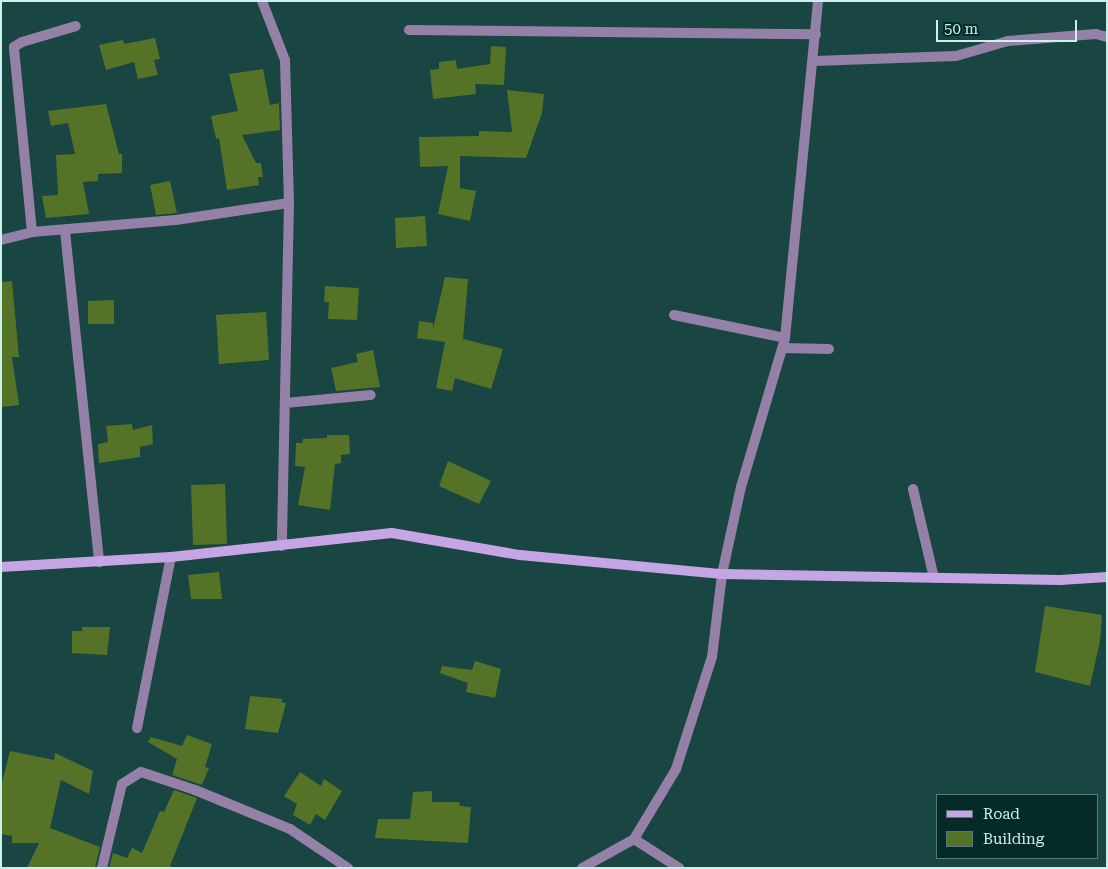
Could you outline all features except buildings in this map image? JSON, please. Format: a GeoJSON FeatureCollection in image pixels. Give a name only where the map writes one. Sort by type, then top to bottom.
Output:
{"type":"FeatureCollection","features":[{"type":"Feature","properties":{"kind":"street"},"geometry":{"type":"LineString","coordinates":[[262,1],[286,60],[289,203],[282,546]]}},
{"type":"Feature","properties":{"kind":"street"},"geometry":{"type":"LineString","coordinates":[[582,868],[634,839],[676,769],[712,657],[722,574],[741,487],[784,343],[814,61],[818,1]]}},
{"type":"Feature","properties":{"kind":"street"},"geometry":{"type":"LineString","coordinates":[[32,232],[14,47],[22,42],[76,26]]}},
{"type":"Feature","properties":{"kind":"street"},"geometry":{"type":"LineString","coordinates":[[409,30],[816,34]]}},
{"type":"Feature","properties":{"kind":"street"},"geometry":{"type":"LineString","coordinates":[[814,61],[956,56],[1008,41],[1096,34],[1107,37]]}},
{"type":"Feature","properties":{"kind":"street"},"geometry":{"type":"LineString","coordinates":[[1,240],[32,232],[65,231],[176,220],[289,203]]}},
{"type":"Feature","properties":{"kind":"street"},"geometry":{"type":"LineString","coordinates":[[65,231],[99,562]]}},
{"type":"Feature","properties":{"kind":"street"},"geometry":{"type":"LineString","coordinates":[[674,316],[784,343],[829,349]]}},
{"type":"Feature","properties":{"kind":"street"},"geometry":{"type":"LineString","coordinates":[[285,403],[371,394]]}},
{"type":"Feature","properties":{"kind":"street"},"geometry":{"type":"LineString","coordinates":[[913,489],[934,578]]}},
{"type":"Feature","properties":{"kind":"street"},"geometry":{"type":"LineString","coordinates":[[1,567],[170,557],[392,533],[520,555],[722,574],[934,578],[1107,577]]}},
{"type":"Feature","properties":{"kind":"street"},"geometry":{"type":"LineString","coordinates":[[137,728],[170,557]]}},
{"type":"Feature","properties":{"kind":"street"},"geometry":{"type":"LineString","coordinates":[[102,868],[120,790],[130,777],[141,772],[195,790],[290,829],[348,868]]}},
{"type":"Feature","properties":{"kind":"street"},"geometry":{"type":"LineString","coordinates":[[634,839],[680,868]]}}]}
